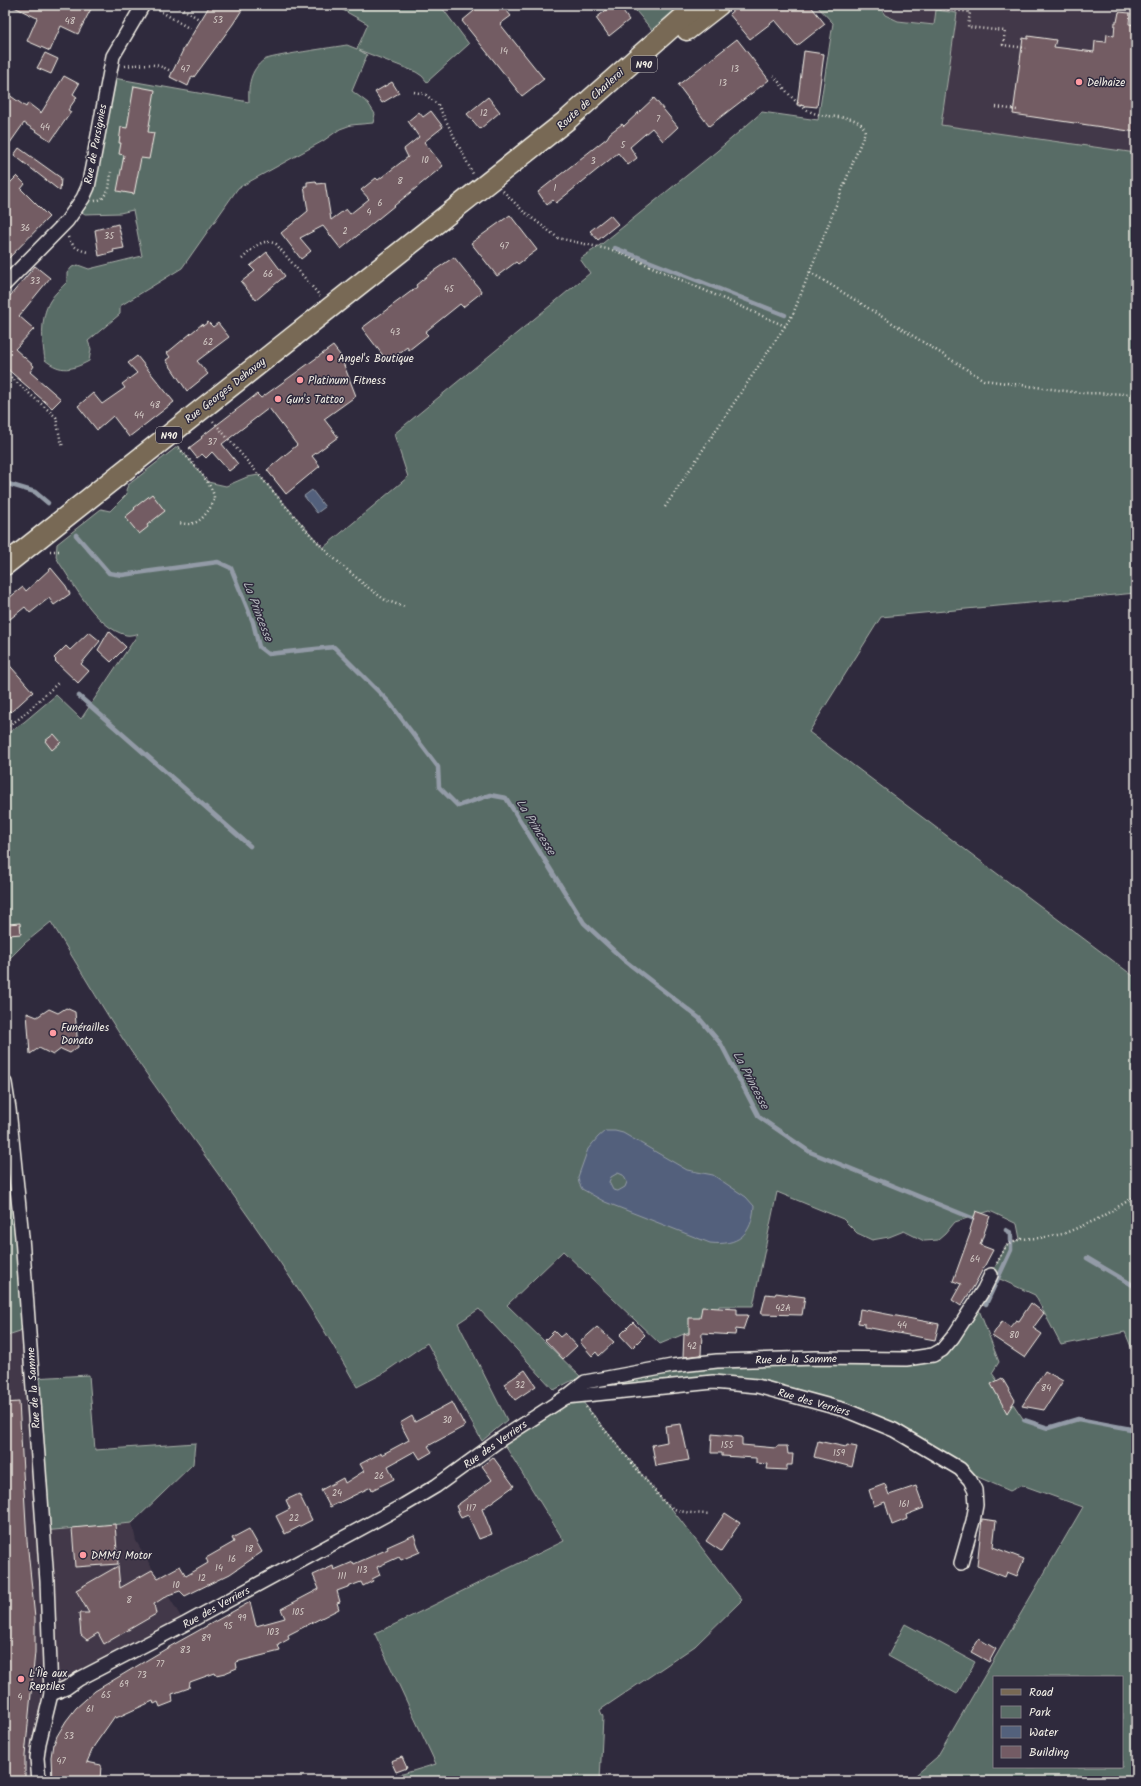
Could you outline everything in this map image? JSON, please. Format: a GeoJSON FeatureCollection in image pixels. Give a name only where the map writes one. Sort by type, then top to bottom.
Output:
{"type":"FeatureCollection","features":[{"type":"Feature","properties":{"kind":"main road","name":"Route de Charleroi"},"geometry":{"type":"LineString","coordinates":[[500,182],[697,5]]}},
{"type":"Feature","properties":{"kind":"main road","name":"N90"},"geometry":{"type":"LineString","coordinates":[[568,120],[719,5]]}},
{"type":"Feature","properties":{"kind":"main road","name":"N90"},"geometry":{"type":"LineString","coordinates":[[331,307],[481,188],[500,182]]}},
{"type":"Feature","properties":{"kind":"main road","name":"Rue Georges Dehavay"},"geometry":{"type":"LineString","coordinates":[[5,564],[331,307]]}},
{"type":"Feature","properties":{"kind":"street","name":"Rue de Parsignies"},"geometry":{"type":"LineString","coordinates":[[5,284],[67,221],[83,198],[88,187],[113,56],[143,5]]}},
{"type":"Feature","properties":{"kind":"street","name":"Rue de la Samme"},"geometry":{"type":"LineString","coordinates":[[5,1083],[23,1252],[47,1582],[51,1694]]}},
{"type":"Feature","properties":{"kind":"street","name":"Rue de la Samme"},"geometry":{"type":"LineString","coordinates":[[572,1396],[585,1382],[672,1366],[717,1361],[816,1358],[906,1359],[932,1356],[942,1350],[953,1337],[984,1289],[991,1275]]}},
{"type":"Feature","properties":{"kind":"street","name":"Rue des Verriers"},"geometry":{"type":"LineString","coordinates":[[51,1694],[66,1688],[79,1679],[185,1624],[404,1506],[436,1486],[501,1439],[572,1396],[713,1382],[757,1386],[845,1410],[894,1430],[960,1469],[970,1480],[975,1490],[976,1505],[961,1563]]}},
{"type":"Feature","properties":{"kind":"street"},"geometry":{"type":"LineString","coordinates":[[39,1781],[37,1758],[39,1743],[51,1694]]}},
{"type":"Feature","properties":{"kind":"path"},"geometry":{"type":"LineString","coordinates":[[149,5],[192,30]]}},
{"type":"Feature","properties":{"kind":"path"},"geometry":{"type":"LineString","coordinates":[[176,5],[199,19]]}},
{"type":"Feature","properties":{"kind":"path"},"geometry":{"type":"LineString","coordinates":[[933,5],[936,8],[970,12],[968,27],[1005,31],[1003,45],[1026,48]]}},
{"type":"Feature","properties":{"kind":"path"},"geometry":{"type":"LineString","coordinates":[[110,67],[151,64],[159,65],[172,72]]}},
{"type":"Feature","properties":{"kind":"path"},"geometry":{"type":"LineString","coordinates":[[665,507],[798,304],[865,132],[865,128],[857,120],[820,115],[801,107],[774,76]]}},
{"type":"Feature","properties":{"kind":"path"},"geometry":{"type":"LineString","coordinates":[[414,92],[425,94],[438,105],[481,188]]}},
{"type":"Feature","properties":{"kind":"path"},"geometry":{"type":"LineString","coordinates":[[996,107],[1017,110]]}},
{"type":"Feature","properties":{"kind":"path"},"geometry":{"type":"LineString","coordinates":[[500,182],[523,211],[558,238],[616,251],[785,326]]}},
{"type":"Feature","properties":{"kind":"path"},"geometry":{"type":"LineString","coordinates":[[67,221],[69,240],[80,250],[88,252]]}},
{"type":"Feature","properties":{"kind":"path"},"geometry":{"type":"LineString","coordinates":[[242,259],[263,242],[270,241],[276,244],[331,307]]}},
{"type":"Feature","properties":{"kind":"path"},"geometry":{"type":"LineString","coordinates":[[810,272],[984,380],[1082,394],[1136,394]]}},
{"type":"Feature","properties":{"kind":"path"},"geometry":{"type":"LineString","coordinates":[[5,372],[56,418],[63,447]]}},
{"type":"Feature","properties":{"kind":"path"},"geometry":{"type":"LineString","coordinates":[[203,408],[306,530],[329,554],[366,586],[385,600],[405,608]]}},
{"type":"Feature","properties":{"kind":"path"},"geometry":{"type":"LineString","coordinates":[[168,435],[208,482],[213,492],[214,500],[212,506],[201,519],[190,525],[179,523]]}},
{"type":"Feature","properties":{"kind":"path"},"geometry":{"type":"LineString","coordinates":[[5,728],[20,718],[58,683]]}},
{"type":"Feature","properties":{"kind":"path"},"geometry":{"type":"LineString","coordinates":[[991,1275],[1006,1246],[1020,1239],[1040,1238],[1063,1234],[1096,1220],[1136,1196]]}},
{"type":"Feature","properties":{"kind":"path"},"geometry":{"type":"LineString","coordinates":[[572,1396],[664,1502],[671,1508],[683,1512],[710,1514]]}},
{"type":"Feature","properties":{"kind":"shaded area"},"geometry":{"type":"Polygon","coordinates":[[[878,5],[1105,5],[1136,10],[1136,153],[941,125],[956,21],[936,10],[934,25],[898,21],[885,15],[878,5]]]}},
{"type":"Feature","properties":{"kind":"shaded area"},"geometry":{"type":"Polygon","coordinates":[[[28,1318],[43,1531],[132,1523],[136,1541],[185,1624],[51,1694],[39,1781],[5,1781],[5,1336],[9,1336],[28,1318]]]}},
{"type":"Feature","properties":{"kind":"green space"},"geometry":{"type":"Polygon","coordinates":[[[334,5],[440,5],[469,44],[427,82],[416,72],[359,50],[367,55],[352,91],[368,103],[375,114],[373,123],[351,125],[340,129],[323,141],[238,188],[182,268],[120,306],[120,314],[88,341],[91,349],[89,361],[67,369],[56,367],[45,360],[43,345],[43,322],[47,308],[52,298],[67,282],[67,273],[72,267],[78,265],[89,269],[142,256],[133,210],[120,213],[85,214],[77,209],[108,77],[249,102],[249,90],[253,73],[259,64],[264,60],[290,54],[347,45],[357,49],[368,24],[334,5]]]}},
{"type":"Feature","properties":{"kind":"green space"},"geometry":{"type":"Polygon","coordinates":[[[631,5],[683,5],[652,30],[631,5]]]}},
{"type":"Feature","properties":{"kind":"green space"},"geometry":{"type":"Polygon","coordinates":[[[816,5],[878,5],[885,15],[898,21],[934,25],[936,10],[957,13],[941,125],[1136,153],[1136,593],[881,617],[809,732],[1136,978],[1136,1359],[1125,1332],[1061,1345],[1035,1295],[991,1275],[1006,1246],[1020,1239],[1017,1224],[990,1211],[955,1222],[938,1240],[924,1241],[904,1231],[889,1237],[872,1240],[857,1233],[843,1219],[777,1192],[753,1306],[719,1306],[715,1321],[660,1344],[563,1251],[507,1305],[583,1379],[571,1381],[554,1390],[479,1309],[458,1323],[507,1420],[482,1441],[427,1343],[382,1374],[357,1387],[308,1304],[254,1224],[129,1049],[51,922],[25,943],[7,961],[5,961],[5,735],[24,722],[56,695],[81,719],[138,634],[128,635],[115,631],[96,616],[80,595],[56,557],[57,544],[101,509],[110,511],[127,494],[126,490],[128,485],[178,446],[208,482],[226,486],[247,477],[259,475],[323,548],[408,477],[394,434],[590,273],[580,259],[603,243],[717,151],[762,112],[818,120],[833,23],[816,5]]]}},
{"type":"Feature","properties":{"kind":"green space"},"geometry":{"type":"Polygon","coordinates":[[[5,1108],[28,1318],[20,1331],[5,1336],[5,1108]]]}},
{"type":"Feature","properties":{"kind":"green space"},"geometry":{"type":"Polygon","coordinates":[[[976,1302],[999,1362],[992,1373],[1024,1420],[1048,1428],[1078,1419],[1136,1430],[1136,1781],[909,1781],[937,1757],[1083,1507],[1022,1485],[1010,1491],[960,1469],[894,1430],[757,1386],[590,1395],[585,1382],[672,1366],[933,1355],[976,1302]]]}},
{"type":"Feature","properties":{"kind":"green space"},"geometry":{"type":"Polygon","coordinates":[[[89,1375],[95,1450],[195,1443],[193,1464],[132,1523],[43,1531],[32,1378],[89,1375]]]}},
{"type":"Feature","properties":{"kind":"green space"},"geometry":{"type":"Polygon","coordinates":[[[578,1396],[664,1502],[671,1508],[742,1600],[695,1646],[600,1710],[603,1717],[600,1781],[379,1781],[436,1764],[375,1634],[564,1541],[501,1439],[578,1396]]]}},
{"type":"Feature","properties":{"kind":"green space"},"geometry":{"type":"Polygon","coordinates":[[[905,1624],[975,1662],[957,1694],[888,1656],[905,1624]]]}},
{"type":"Feature","properties":{"kind":"water"},"geometry":{"type":"Polygon","coordinates":[[[312,490],[325,507],[317,513],[304,496],[312,490]]]}},
{"type":"Feature","properties":{"kind":"water"},"geometry":{"type":"Polygon","coordinates":[[[605,1131],[623,1133],[687,1170],[713,1175],[746,1197],[754,1206],[753,1216],[747,1231],[736,1240],[728,1243],[710,1243],[605,1202],[582,1189],[578,1177],[588,1149],[605,1131]],[[618,1173],[611,1177],[609,1182],[613,1190],[618,1191],[625,1187],[627,1182],[623,1175],[618,1173]]]}},
{"type":"Feature","properties":{"kind":"building"},"geometry":{"type":"Polygon","coordinates":[[[10,5],[93,5],[78,34],[61,26],[50,51],[27,41],[37,18],[10,5]]]}},
{"type":"Feature","properties":{"kind":"building"},"geometry":{"type":"Polygon","coordinates":[[[210,5],[245,5],[194,77],[192,76],[188,86],[170,77],[184,48],[210,5]]]}},
{"type":"Feature","properties":{"kind":"building"},"geometry":{"type":"Polygon","coordinates":[[[470,5],[502,5],[511,16],[500,24],[544,79],[522,96],[462,21],[474,11],[470,5]]]}},
{"type":"Feature","properties":{"kind":"building"},"geometry":{"type":"Polygon","coordinates":[[[613,5],[618,5],[629,20],[609,36],[596,18],[613,5]]]}},
{"type":"Feature","properties":{"kind":"building"},"geometry":{"type":"Polygon","coordinates":[[[739,5],[810,5],[825,24],[797,46],[775,20],[750,39],[729,14],[739,5]]]}},
{"type":"Feature","properties":{"kind":"building","name":"Delhaize"},"geometry":{"type":"Polygon","coordinates":[[[1119,12],[1130,13],[1129,24],[1136,25],[1136,132],[1013,114],[1023,38],[1028,39],[1028,36],[1056,40],[1054,47],[1094,52],[1095,41],[1106,42],[1107,34],[1114,36],[1115,22],[1117,22],[1119,12]]]}},
{"type":"Feature","properties":{"kind":"building"},"geometry":{"type":"Polygon","coordinates":[[[737,39],[769,80],[709,126],[678,85],[737,39]]]}},
{"type":"Feature","properties":{"kind":"building"},"geometry":{"type":"Polygon","coordinates":[[[804,51],[824,54],[817,107],[797,105],[804,51]]]}},
{"type":"Feature","properties":{"kind":"building"},"geometry":{"type":"Polygon","coordinates":[[[45,53],[58,59],[51,74],[37,68],[45,53]]]}},
{"type":"Feature","properties":{"kind":"building"},"geometry":{"type":"Polygon","coordinates":[[[64,76],[79,84],[73,94],[77,97],[68,110],[71,112],[51,141],[24,123],[5,150],[5,92],[26,107],[28,103],[41,113],[64,76]]]}},
{"type":"Feature","properties":{"kind":"building"},"geometry":{"type":"Polygon","coordinates":[[[392,82],[399,93],[382,103],[375,92],[392,82]]]}},
{"type":"Feature","properties":{"kind":"building"},"geometry":{"type":"Polygon","coordinates":[[[134,86],[155,90],[148,132],[154,133],[149,159],[141,158],[134,194],[117,191],[124,155],[119,154],[121,127],[127,128],[134,86]]]}},
{"type":"Feature","properties":{"kind":"building"},"geometry":{"type":"Polygon","coordinates":[[[488,97],[500,112],[480,129],[467,114],[488,97]]]}},
{"type":"Feature","properties":{"kind":"building"},"geometry":{"type":"Polygon","coordinates":[[[654,98],[678,127],[663,141],[652,128],[630,147],[637,158],[628,165],[618,153],[556,203],[553,200],[547,205],[538,192],[607,138],[610,133],[622,124],[624,126],[654,98]]]}},
{"type":"Feature","properties":{"kind":"building"},"geometry":{"type":"Polygon","coordinates":[[[431,111],[443,127],[424,142],[443,166],[341,249],[323,226],[300,238],[311,251],[301,259],[281,233],[308,211],[304,186],[307,186],[307,182],[316,181],[317,184],[325,183],[331,220],[346,209],[350,214],[369,199],[361,190],[376,178],[378,180],[408,157],[404,149],[419,137],[408,121],[419,112],[423,117],[431,111]]]}},
{"type":"Feature","properties":{"kind":"building"},"geometry":{"type":"Polygon","coordinates":[[[19,148],[61,178],[60,191],[14,155],[19,148]]]}},
{"type":"Feature","properties":{"kind":"building"},"geometry":{"type":"Polygon","coordinates":[[[17,176],[25,184],[21,189],[49,217],[5,262],[5,188],[17,176]]]}},
{"type":"Feature","properties":{"kind":"building"},"geometry":{"type":"Polygon","coordinates":[[[510,215],[537,250],[518,264],[516,262],[497,276],[471,243],[510,215]]]}},
{"type":"Feature","properties":{"kind":"building"},"geometry":{"type":"Polygon","coordinates":[[[610,215],[618,224],[598,240],[590,231],[610,215]]]}},
{"type":"Feature","properties":{"kind":"building"},"geometry":{"type":"Polygon","coordinates":[[[118,224],[124,248],[113,250],[114,252],[99,256],[95,230],[118,224]]]}},
{"type":"Feature","properties":{"kind":"building"},"geometry":{"type":"Polygon","coordinates":[[[267,252],[285,276],[256,300],[241,282],[255,271],[250,266],[267,252]]]}},
{"type":"Feature","properties":{"kind":"building"},"geometry":{"type":"Polygon","coordinates":[[[454,257],[482,292],[463,307],[460,304],[425,332],[428,335],[409,350],[407,347],[388,362],[362,328],[417,287],[416,285],[432,272],[454,257]]]}},
{"type":"Feature","properties":{"kind":"building"},"geometry":{"type":"Polygon","coordinates":[[[35,266],[50,278],[19,316],[34,329],[15,349],[34,366],[30,372],[61,399],[52,408],[5,367],[5,302],[35,266]]]}},
{"type":"Feature","properties":{"kind":"building"},"geometry":{"type":"Polygon","coordinates":[[[208,322],[213,327],[218,323],[229,337],[197,361],[208,374],[187,391],[166,360],[170,357],[167,353],[202,324],[203,326],[208,322]]]}},
{"type":"Feature","properties":{"kind":"building"},"geometry":{"type":"Polygon","coordinates":[[[333,346],[340,355],[356,396],[324,419],[338,437],[312,456],[320,466],[286,494],[267,470],[297,445],[269,408],[222,444],[238,464],[229,471],[212,452],[206,458],[202,454],[197,458],[189,448],[257,394],[261,398],[333,346]]]}},
{"type":"Feature","properties":{"kind":"building"},"geometry":{"type":"Polygon","coordinates":[[[137,356],[174,402],[129,437],[113,416],[97,430],[78,406],[93,393],[102,404],[125,388],[122,384],[137,373],[128,363],[137,356]]]}},
{"type":"Feature","properties":{"kind":"building"},"geometry":{"type":"Polygon","coordinates":[[[152,494],[165,511],[147,525],[148,527],[139,534],[125,517],[152,494]]]}},
{"type":"Feature","properties":{"kind":"building"},"geometry":{"type":"Polygon","coordinates":[[[51,568],[66,586],[70,594],[54,605],[49,598],[30,613],[25,607],[5,623],[5,601],[23,587],[26,591],[51,568]]]}},
{"type":"Feature","properties":{"kind":"building"},"geometry":{"type":"Polygon","coordinates":[[[109,631],[126,647],[111,662],[98,650],[109,631]]]}},
{"type":"Feature","properties":{"kind":"building"},"geometry":{"type":"Polygon","coordinates":[[[89,632],[100,641],[81,664],[89,671],[78,683],[55,661],[56,660],[54,658],[66,646],[70,650],[89,632]]]}},
{"type":"Feature","properties":{"kind":"building"},"geometry":{"type":"Polygon","coordinates":[[[5,660],[33,692],[11,712],[5,706],[5,660]]]}},
{"type":"Feature","properties":{"kind":"building"},"geometry":{"type":"Polygon","coordinates":[[[54,734],[61,742],[52,750],[45,741],[54,734]]]}},
{"type":"Feature","properties":{"kind":"building"},"geometry":{"type":"Polygon","coordinates":[[[20,923],[21,934],[9,935],[8,924],[20,923]]]}},
{"type":"Feature","properties":{"kind":"building","name":"Funérailles Donato"},"geometry":{"type":"Polygon","coordinates":[[[66,1008],[75,1012],[78,1047],[70,1053],[61,1049],[53,1055],[39,1048],[30,1054],[27,1013],[37,1017],[49,1009],[58,1013],[66,1008]]]}},
{"type":"Feature","properties":{"kind":"building"},"geometry":{"type":"Polygon","coordinates":[[[976,1211],[990,1216],[980,1245],[993,1250],[974,1286],[961,1306],[952,1300],[961,1284],[953,1281],[971,1231],[970,1230],[976,1211]]]}},
{"type":"Feature","properties":{"kind":"building"},"geometry":{"type":"Polygon","coordinates":[[[776,1293],[805,1297],[802,1315],[761,1314],[766,1294],[775,1295],[776,1293]]]}},
{"type":"Feature","properties":{"kind":"building"},"geometry":{"type":"Polygon","coordinates":[[[1031,1303],[1044,1313],[1033,1328],[1042,1334],[1025,1358],[992,1336],[1002,1321],[1010,1327],[1016,1320],[1019,1321],[1031,1303]]]}},
{"type":"Feature","properties":{"kind":"building"},"geometry":{"type":"Polygon","coordinates":[[[702,1307],[737,1309],[737,1315],[748,1315],[743,1330],[736,1329],[735,1335],[702,1333],[701,1355],[683,1357],[684,1334],[689,1334],[689,1318],[700,1318],[702,1307]]]}},
{"type":"Feature","properties":{"kind":"building"},"geometry":{"type":"Polygon","coordinates":[[[860,1309],[939,1324],[935,1340],[865,1327],[865,1324],[858,1323],[860,1309]]]}},
{"type":"Feature","properties":{"kind":"building"},"geometry":{"type":"Polygon","coordinates":[[[633,1322],[645,1335],[632,1348],[620,1335],[633,1322]]]}},
{"type":"Feature","properties":{"kind":"building"},"geometry":{"type":"Polygon","coordinates":[[[597,1327],[614,1342],[599,1356],[596,1352],[592,1356],[580,1342],[597,1327]]]}},
{"type":"Feature","properties":{"kind":"building"},"geometry":{"type":"Polygon","coordinates":[[[554,1331],[560,1337],[565,1333],[577,1346],[563,1359],[545,1340],[554,1331]]]}},
{"type":"Feature","properties":{"kind":"building"},"geometry":{"type":"Polygon","coordinates":[[[525,1370],[536,1386],[515,1400],[504,1384],[525,1370]]]}},
{"type":"Feature","properties":{"kind":"building"},"geometry":{"type":"Polygon","coordinates":[[[1045,1371],[1063,1381],[1044,1410],[1022,1406],[1045,1371]]]}},
{"type":"Feature","properties":{"kind":"building"},"geometry":{"type":"Polygon","coordinates":[[[1002,1378],[1015,1400],[1007,1413],[991,1384],[1002,1378]]]}},
{"type":"Feature","properties":{"kind":"building"},"geometry":{"type":"Polygon","coordinates":[[[19,1402],[27,1541],[35,1618],[35,1652],[25,1756],[25,1781],[5,1781],[5,1692],[8,1659],[5,1658],[5,1403],[19,1402]]]}},
{"type":"Feature","properties":{"kind":"building"},"geometry":{"type":"Polygon","coordinates":[[[452,1402],[465,1426],[428,1446],[432,1452],[420,1459],[415,1451],[388,1466],[394,1479],[372,1490],[371,1487],[330,1507],[321,1490],[343,1478],[345,1483],[364,1471],[360,1464],[409,1440],[400,1423],[412,1416],[415,1422],[452,1402]]]}},
{"type":"Feature","properties":{"kind":"building"},"geometry":{"type":"Polygon","coordinates":[[[681,1424],[689,1460],[656,1466],[652,1445],[667,1442],[665,1426],[681,1424]]]}},
{"type":"Feature","properties":{"kind":"building"},"geometry":{"type":"Polygon","coordinates":[[[712,1434],[742,1437],[742,1445],[776,1448],[777,1446],[787,1446],[788,1454],[793,1454],[792,1465],[787,1465],[787,1470],[767,1469],[768,1464],[756,1463],[756,1458],[722,1456],[722,1453],[711,1453],[712,1434]]]}},
{"type":"Feature","properties":{"kind":"building"},"geometry":{"type":"Polygon","coordinates":[[[818,1441],[846,1447],[847,1445],[857,1447],[852,1467],[814,1457],[818,1441]]]}},
{"type":"Feature","properties":{"kind":"building"},"geometry":{"type":"Polygon","coordinates":[[[493,1457],[514,1486],[482,1509],[492,1534],[479,1539],[468,1515],[461,1518],[456,1506],[492,1480],[482,1466],[493,1457]]]}},
{"type":"Feature","properties":{"kind":"building"},"geometry":{"type":"Polygon","coordinates":[[[885,1484],[889,1495],[916,1486],[924,1508],[906,1515],[907,1519],[892,1525],[885,1502],[874,1506],[869,1490],[885,1484]]]}},
{"type":"Feature","properties":{"kind":"building"},"geometry":{"type":"Polygon","coordinates":[[[299,1494],[312,1520],[285,1534],[276,1516],[290,1509],[286,1500],[299,1494]]]}},
{"type":"Feature","properties":{"kind":"building"},"geometry":{"type":"Polygon","coordinates":[[[725,1513],[740,1523],[721,1551],[706,1541],[725,1513]]]}},
{"type":"Feature","properties":{"kind":"building"},"geometry":{"type":"Polygon","coordinates":[[[982,1519],[996,1521],[993,1547],[1024,1559],[1017,1576],[1007,1572],[1005,1577],[977,1566],[982,1519]]]}},
{"type":"Feature","properties":{"kind":"building"},"geometry":{"type":"Polygon","coordinates":[[[115,1524],[118,1564],[75,1567],[72,1528],[115,1524]]]}},
{"type":"Feature","properties":{"kind":"building"},"geometry":{"type":"Polygon","coordinates":[[[249,1529],[262,1552],[230,1574],[185,1596],[180,1591],[168,1595],[154,1604],[156,1614],[104,1644],[98,1633],[87,1640],[81,1635],[79,1613],[89,1613],[76,1590],[118,1566],[120,1588],[152,1570],[158,1578],[180,1566],[186,1576],[208,1563],[206,1558],[234,1542],[232,1538],[249,1529]]]}},
{"type":"Feature","properties":{"kind":"building"},"geometry":{"type":"Polygon","coordinates":[[[414,1535],[420,1552],[401,1560],[399,1557],[377,1567],[380,1575],[372,1579],[373,1581],[363,1586],[361,1582],[337,1591],[340,1602],[337,1603],[339,1609],[288,1635],[289,1639],[278,1645],[280,1651],[236,1662],[237,1668],[225,1673],[216,1675],[215,1673],[190,1682],[189,1688],[172,1694],[173,1702],[160,1707],[158,1702],[154,1704],[153,1701],[116,1718],[115,1716],[94,1746],[87,1762],[101,1765],[100,1781],[52,1781],[51,1757],[53,1744],[66,1721],[76,1708],[95,1691],[169,1647],[250,1602],[256,1626],[285,1618],[281,1609],[319,1589],[313,1575],[333,1566],[334,1570],[353,1562],[354,1564],[388,1549],[387,1547],[414,1535]]]}},
{"type":"Feature","properties":{"kind":"building"},"geometry":{"type":"Polygon","coordinates":[[[979,1639],[996,1649],[989,1662],[971,1652],[979,1639]]]}},
{"type":"Feature","properties":{"kind":"building"},"geometry":{"type":"Polygon","coordinates":[[[402,1757],[407,1768],[396,1772],[391,1761],[402,1757]]]}},
{"type":"Feature","properties":{"kind":"waterway"},"geometry":{"type":"LineString","coordinates":[[615,248],[785,315]]}},
{"type":"Feature","properties":{"kind":"waterway","name":"La Princesse"},"geometry":{"type":"LineString","coordinates":[[5,483],[35,492],[48,503]]}},
{"type":"Feature","properties":{"kind":"waterway","name":"La Princesse"},"geometry":{"type":"LineString","coordinates":[[76,535],[109,573],[122,575],[218,562],[231,568],[253,622],[259,647],[268,654],[334,647],[389,702],[438,767],[439,787],[458,806],[490,795],[506,798],[584,923],[624,960],[699,1018],[721,1044],[759,1117],[810,1152],[972,1218]]}},
{"type":"Feature","properties":{"kind":"waterway"},"geometry":{"type":"LineString","coordinates":[[79,696],[250,846]]}},
{"type":"Feature","properties":{"kind":"waterway"},"geometry":{"type":"LineString","coordinates":[[986,1304],[1011,1250],[1011,1233],[1006,1230]]}},
{"type":"Feature","properties":{"kind":"waterway"},"geometry":{"type":"LineString","coordinates":[[1087,1258],[1136,1287]]}},
{"type":"Feature","properties":{"kind":"waterway","name":"La Princesse"},"geometry":{"type":"LineString","coordinates":[[1024,1420],[1048,1428],[1078,1419],[1136,1430]]}},
{"type":"Feature","properties":{"kind":"place","name":"Delhaize"},"geometry":{"type":"Point","coordinates":[1079,82]}},
{"type":"Feature","properties":{"kind":"place","name":"Angel's Boutique"},"geometry":{"type":"Point","coordinates":[330,358]}},
{"type":"Feature","properties":{"kind":"place","name":"Platinum Fitness"},"geometry":{"type":"Point","coordinates":[300,380]}},
{"type":"Feature","properties":{"kind":"place","name":"Gun's Tattoo"},"geometry":{"type":"Point","coordinates":[278,399]}},
{"type":"Feature","properties":{"kind":"place","name":"Funérailles Donato"},"geometry":{"type":"Point","coordinates":[53,1033]}},
{"type":"Feature","properties":{"kind":"place","name":"DMMJ Motor"},"geometry":{"type":"Point","coordinates":[83,1555]}},
{"type":"Feature","properties":{"kind":"place","name":"L'Île aux Reptiles"},"geometry":{"type":"Point","coordinates":[21,1679]}}]}
